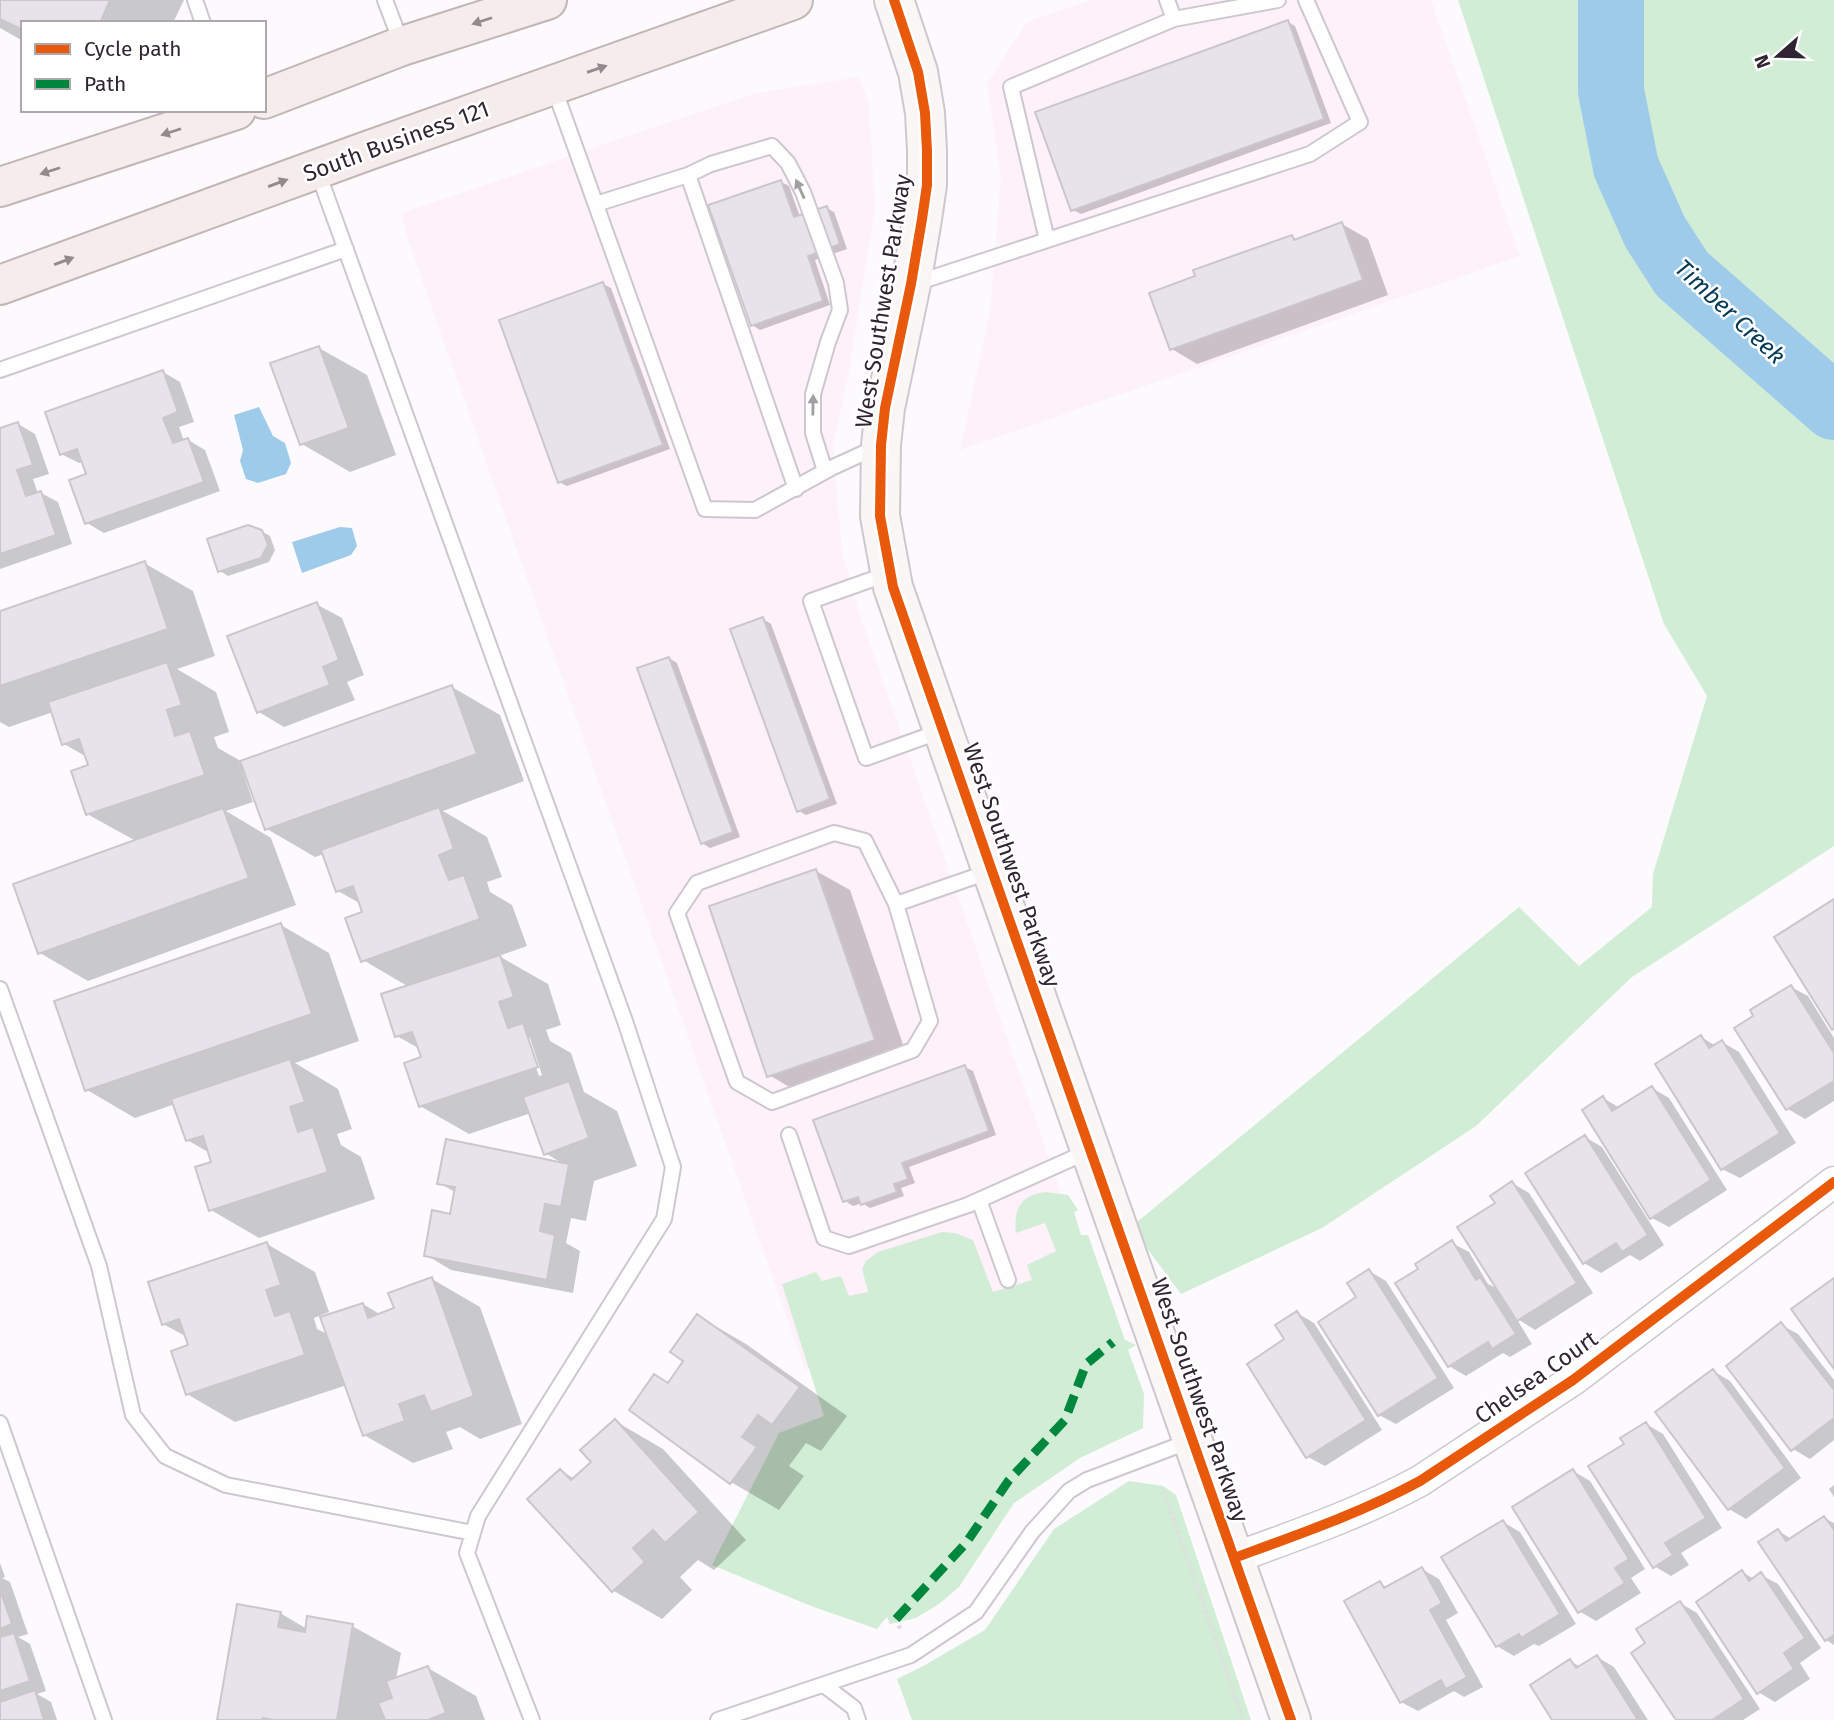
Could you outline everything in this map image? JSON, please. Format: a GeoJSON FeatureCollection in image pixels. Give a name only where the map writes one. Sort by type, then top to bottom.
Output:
{"type":"FeatureCollection","features":[{"type":"Feature","properties":{"kind":"main road"},"geometry":{"type":"LineString","coordinates":[[266,98],[402,46],[547,0]]}},
{"type":"Feature","properties":{"kind":"main road","name":"South Business 121"},"geometry":{"type":"LineString","coordinates":[[0,285],[316,169],[793,0]]}},
{"type":"Feature","properties":{"kind":"main road"},"geometry":{"type":"LineString","coordinates":[[0,187],[228,112]]}},
{"type":"Feature","properties":{"kind":"street","name":"West Southwest Parkway"},"geometry":{"type":"LineString","coordinates":[[894,0],[918,72],[925,113],[927,185],[911,284],[885,408],[881,445],[880,516],[890,573],[943,731],[1291,1720]]}},
{"type":"Feature","properties":{"kind":"street","name":"Chelsea Court"},"geometry":{"type":"LineString","coordinates":[[1234,1558],[1345,1518],[1420,1481],[1573,1380],[1834,1182]]}},
{"type":"Feature","properties":{"kind":"lane"},"geometry":{"type":"LineString","coordinates":[[195,0],[202,21]]}},
{"type":"Feature","properties":{"kind":"lane"},"geometry":{"type":"LineString","coordinates":[[385,0],[402,46]]}},
{"type":"Feature","properties":{"kind":"lane"},"geometry":{"type":"LineString","coordinates":[[1167,0],[1174,19]]}},
{"type":"Feature","properties":{"kind":"lane"},"geometry":{"type":"LineString","coordinates":[[1047,240],[1011,87],[1174,19],[1278,0]]}},
{"type":"Feature","properties":{"kind":"lane"},"geometry":{"type":"LineString","coordinates":[[911,284],[1310,154],[1360,122],[1306,0]]}},
{"type":"Feature","properties":{"kind":"lane"},"geometry":{"type":"LineString","coordinates":[[553,85],[705,509],[755,510],[825,471],[881,445]]}},
{"type":"Feature","properties":{"kind":"lane"},"geometry":{"type":"LineString","coordinates":[[596,204],[772,146],[788,163],[803,192],[836,283],[839,310],[813,394],[813,433],[825,471]]}},
{"type":"Feature","properties":{"kind":"lane"},"geometry":{"type":"LineString","coordinates":[[316,169],[625,1021],[673,1167],[664,1219],[478,1516],[467,1553],[532,1720]]}},
{"type":"Feature","properties":{"kind":"lane"},"geometry":{"type":"LineString","coordinates":[[688,175],[796,489]]}},
{"type":"Feature","properties":{"kind":"lane"},"geometry":{"type":"LineString","coordinates":[[2,366],[345,249]]}},
{"type":"Feature","properties":{"kind":"lane"},"geometry":{"type":"LineString","coordinates":[[890,573],[811,601],[866,758],[943,731]]}},
{"type":"Feature","properties":{"kind":"lane"},"geometry":{"type":"LineString","coordinates":[[834,833],[865,841],[897,904],[930,1021],[913,1050],[772,1102],[737,1082],[677,913],[697,883],[834,833]]}},
{"type":"Feature","properties":{"kind":"lane"},"geometry":{"type":"LineString","coordinates":[[897,904],[992,871]]}},
{"type":"Feature","properties":{"kind":"lane"},"geometry":{"type":"LineString","coordinates":[[0,989],[99,1266],[134,1415],[165,1456],[226,1485],[473,1533]]}},
{"type":"Feature","properties":{"kind":"lane"},"geometry":{"type":"LineString","coordinates":[[789,1135],[824,1238],[849,1246],[979,1200],[1090,1150]]}},
{"type":"Feature","properties":{"kind":"lane"},"geometry":{"type":"LineString","coordinates":[[979,1200],[1008,1280]]}},
{"type":"Feature","properties":{"kind":"lane"},"geometry":{"type":"LineString","coordinates":[[0,1423],[104,1720]]}},
{"type":"Feature","properties":{"kind":"lane"},"geometry":{"type":"LineString","coordinates":[[718,1720],[911,1655],[976,1612],[1032,1532],[1069,1491],[1087,1480],[1192,1440]]}},
{"type":"Feature","properties":{"kind":"lane"},"geometry":{"type":"LineString","coordinates":[[824,1685],[854,1708],[858,1720]]}},
{"type":"Feature","properties":{"kind":"path"},"geometry":{"type":"LineString","coordinates":[[1164,1491],[1242,1720]]}},
{"type":"Feature","properties":{"kind":"shaded area"},"geometry":{"type":"Polygon","coordinates":[[[1092,0],[1431,0],[1520,256],[960,450],[990,312],[1001,177],[987,84],[1027,22],[1092,0]]]}},
{"type":"Feature","properties":{"kind":"shaded area"},"geometry":{"type":"Polygon","coordinates":[[[859,77],[869,104],[875,209],[847,383],[833,444],[842,552],[858,609],[1087,1268],[805,1370],[406,234],[402,213],[753,94],[859,77]]]}},
{"type":"Feature","properties":{"kind":"green space"},"geometry":{"type":"Polygon","coordinates":[[[1458,0],[1834,0],[1834,846],[1632,977],[1476,1126],[1322,1228],[1181,1294],[1131,1227],[1519,907],[1579,966],[1652,907],[1653,874],[1707,696],[1664,624],[1458,0]]]}},
{"type":"Feature","properties":{"kind":"green space"},"geometry":{"type":"Polygon","coordinates":[[[1046,1192],[1068,1195],[1078,1210],[1074,1212],[1081,1235],[1088,1235],[1125,1340],[1136,1345],[1128,1350],[1144,1394],[1143,1428],[1080,1458],[1014,1503],[959,1587],[916,1618],[890,1624],[887,1617],[877,1629],[811,1606],[712,1565],[779,1433],[824,1416],[782,1284],[816,1272],[822,1281],[841,1276],[849,1296],[868,1292],[862,1269],[866,1261],[878,1252],[942,1232],[955,1233],[973,1240],[993,1292],[1032,1280],[1027,1265],[1056,1251],[1045,1223],[1016,1233],[1016,1217],[1025,1200],[1046,1192]]]}},
{"type":"Feature","properties":{"kind":"green space"},"geometry":{"type":"Polygon","coordinates":[[[1129,1481],[1163,1486],[1176,1495],[1251,1720],[912,1720],[897,1679],[985,1630],[1054,1529],[1129,1481]]]}},
{"type":"Feature","properties":{"kind":"water"},"geometry":{"type":"Polygon","coordinates":[[[259,407],[273,436],[285,443],[291,463],[286,474],[258,483],[246,479],[240,461],[243,450],[234,415],[259,407]]]}},
{"type":"Feature","properties":{"kind":"water"},"geometry":{"type":"Polygon","coordinates":[[[340,527],[352,528],[357,546],[351,555],[302,573],[292,542],[340,527]]]}},
{"type":"Feature","properties":{"kind":"building"},"geometry":{"type":"Polygon","coordinates":[[[0,0],[110,0],[101,21],[21,21],[21,29],[0,19],[0,0]]]}},
{"type":"Feature","properties":{"kind":"building"},"geometry":{"type":"Polygon","coordinates":[[[1288,20],[1324,119],[1071,211],[1035,112],[1288,20]]]}},
{"type":"Feature","properties":{"kind":"building"},"geometry":{"type":"Polygon","coordinates":[[[781,180],[794,217],[827,206],[840,244],[808,256],[823,301],[751,326],[708,205],[781,180]]]}},
{"type":"Feature","properties":{"kind":"building"},"geometry":{"type":"Polygon","coordinates":[[[1342,222],[1363,280],[1170,350],[1149,293],[1195,276],[1193,270],[1292,235],[1294,240],[1342,222]]]}},
{"type":"Feature","properties":{"kind":"building"},"geometry":{"type":"Polygon","coordinates":[[[603,282],[663,445],[558,483],[499,320],[603,282]]]}},
{"type":"Feature","properties":{"kind":"building"},"geometry":{"type":"Polygon","coordinates":[[[319,346],[349,428],[300,445],[270,363],[319,346]]]}},
{"type":"Feature","properties":{"kind":"building"},"geometry":{"type":"Polygon","coordinates":[[[163,370],[178,412],[163,418],[173,443],[188,438],[204,482],[85,524],[69,480],[86,474],[77,449],[60,455],[45,412],[163,370]]]}},
{"type":"Feature","properties":{"kind":"building"},"geometry":{"type":"Polygon","coordinates":[[[18,422],[33,465],[17,470],[26,496],[41,491],[56,535],[0,554],[0,428],[18,422]]]}},
{"type":"Feature","properties":{"kind":"building"},"geometry":{"type":"Polygon","coordinates":[[[248,525],[262,530],[268,545],[261,558],[218,572],[207,539],[248,525]]]}},
{"type":"Feature","properties":{"kind":"building"},"geometry":{"type":"Polygon","coordinates":[[[145,561],[168,629],[0,686],[0,611],[145,561]]]}},
{"type":"Feature","properties":{"kind":"building"},"geometry":{"type":"Polygon","coordinates":[[[317,602],[339,660],[323,667],[330,685],[257,713],[227,636],[317,602]]]}},
{"type":"Feature","properties":{"kind":"building"},"geometry":{"type":"Polygon","coordinates":[[[763,617],[830,799],[797,812],[730,629],[763,617]]]}},
{"type":"Feature","properties":{"kind":"building"},"geometry":{"type":"Polygon","coordinates":[[[669,657],[733,832],[701,844],[637,668],[669,657]]]}},
{"type":"Feature","properties":{"kind":"building"},"geometry":{"type":"Polygon","coordinates":[[[167,662],[182,705],[167,710],[175,736],[190,731],[205,775],[86,815],[71,771],[88,765],[79,739],[62,745],[48,702],[167,662]]]}},
{"type":"Feature","properties":{"kind":"building"},"geometry":{"type":"Polygon","coordinates":[[[452,685],[477,754],[265,830],[240,761],[452,685]]]}},
{"type":"Feature","properties":{"kind":"building"},"geometry":{"type":"Polygon","coordinates":[[[439,807],[454,849],[439,855],[449,880],[464,875],[480,919],[361,962],[345,918],[362,912],[353,886],[336,892],[321,850],[439,807]]]}},
{"type":"Feature","properties":{"kind":"building"},"geometry":{"type":"Polygon","coordinates":[[[223,808],[249,878],[38,954],[13,884],[223,808]]]}},
{"type":"Feature","properties":{"kind":"building"},"geometry":{"type":"Polygon","coordinates":[[[816,869],[875,1040],[767,1077],[709,906],[816,869]]]}},
{"type":"Feature","properties":{"kind":"building"},"geometry":{"type":"Polygon","coordinates":[[[1834,899],[1834,1029],[1832,1030],[1774,937],[1834,899]]]}},
{"type":"Feature","properties":{"kind":"building"},"geometry":{"type":"Polygon","coordinates":[[[281,923],[312,1014],[85,1091],[54,1001],[281,923]]]}},
{"type":"Feature","properties":{"kind":"building"},"geometry":{"type":"Polygon","coordinates":[[[500,955],[514,997],[499,1002],[508,1028],[523,1023],[538,1067],[419,1107],[404,1063],[421,1057],[412,1032],[395,1037],[381,994],[500,955]]]}},
{"type":"Feature","properties":{"kind":"building"},"geometry":{"type":"Polygon","coordinates":[[[1791,985],[1834,1053],[1834,1081],[1786,1110],[1734,1028],[1753,1016],[1750,1010],[1791,985]]]}},
{"type":"Feature","properties":{"kind":"building"},"geometry":{"type":"Polygon","coordinates":[[[1701,1035],[1709,1048],[1722,1040],[1780,1133],[1721,1170],[1655,1064],[1701,1035]]]}},
{"type":"Feature","properties":{"kind":"building"},"geometry":{"type":"Polygon","coordinates":[[[290,1059],[305,1102],[290,1107],[298,1132],[313,1127],[328,1172],[209,1211],[195,1167],[211,1162],[203,1136],[186,1141],[171,1099],[290,1059]]]}},
{"type":"Feature","properties":{"kind":"building"},"geometry":{"type":"Polygon","coordinates":[[[965,1065],[989,1131],[902,1163],[908,1179],[894,1184],[897,1192],[861,1205],[858,1197],[843,1202],[813,1120],[965,1065]]]}},
{"type":"Feature","properties":{"kind":"building"},"geometry":{"type":"Polygon","coordinates":[[[569,1081],[589,1138],[544,1155],[523,1097],[569,1081]]]}},
{"type":"Feature","properties":{"kind":"building"},"geometry":{"type":"Polygon","coordinates":[[[1652,1086],[1711,1180],[1650,1219],[1582,1110],[1603,1096],[1612,1111],[1652,1086]]]}},
{"type":"Feature","properties":{"kind":"building"},"geometry":{"type":"Polygon","coordinates":[[[1585,1135],[1648,1235],[1622,1252],[1616,1243],[1583,1264],[1525,1173],[1585,1135]]]}},
{"type":"Feature","properties":{"kind":"building"},"geometry":{"type":"Polygon","coordinates":[[[446,1139],[569,1164],[561,1207],[545,1204],[540,1231],[555,1235],[547,1280],[424,1256],[432,1210],[450,1214],[455,1187],[437,1184],[446,1139]]]}},
{"type":"Feature","properties":{"kind":"building"},"geometry":{"type":"Polygon","coordinates":[[[1512,1181],[1577,1283],[1517,1321],[1457,1227],[1495,1203],[1490,1196],[1512,1181]]]}},
{"type":"Feature","properties":{"kind":"building"},"geometry":{"type":"Polygon","coordinates":[[[1452,1240],[1476,1280],[1480,1277],[1516,1334],[1492,1349],[1488,1342],[1448,1367],[1395,1283],[1418,1269],[1415,1264],[1452,1240]]]}},
{"type":"Feature","properties":{"kind":"building"},"geometry":{"type":"Polygon","coordinates":[[[267,1242],[281,1285],[266,1290],[275,1316],[290,1311],[305,1355],[186,1395],[171,1351],[188,1345],[179,1319],[162,1325],[148,1282],[267,1242]]]}},
{"type":"Feature","properties":{"kind":"building"},"geometry":{"type":"Polygon","coordinates":[[[1369,1269],[1438,1378],[1378,1416],[1318,1322],[1356,1297],[1347,1283],[1369,1269]]]}},
{"type":"Feature","properties":{"kind":"building"},"geometry":{"type":"Polygon","coordinates":[[[432,1277],[474,1396],[431,1412],[424,1395],[399,1404],[405,1421],[363,1436],[320,1317],[363,1303],[368,1318],[394,1308],[388,1293],[432,1277]]]}},
{"type":"Feature","properties":{"kind":"building"},"geometry":{"type":"Polygon","coordinates":[[[1834,1278],[1834,1369],[1791,1309],[1834,1278]]]}},
{"type":"Feature","properties":{"kind":"building"},"geometry":{"type":"Polygon","coordinates":[[[1297,1311],[1366,1420],[1306,1458],[1247,1364],[1284,1339],[1275,1325],[1297,1311]]]}},
{"type":"Feature","properties":{"kind":"building"},"geometry":{"type":"Polygon","coordinates":[[[697,1314],[800,1387],[772,1425],[758,1415],[742,1437],[757,1447],[730,1484],[629,1410],[654,1374],[668,1383],[683,1361],[670,1352],[697,1314]]]}},
{"type":"Feature","properties":{"kind":"building"},"geometry":{"type":"Polygon","coordinates":[[[1781,1322],[1834,1390],[1834,1418],[1791,1451],[1726,1366],[1781,1322]]]}},
{"type":"Feature","properties":{"kind":"building"},"geometry":{"type":"Polygon","coordinates":[[[1713,1369],[1785,1468],[1728,1510],[1655,1412],[1713,1369]]]}},
{"type":"Feature","properties":{"kind":"building"},"geometry":{"type":"Polygon","coordinates":[[[615,1419],[699,1512],[665,1543],[653,1530],[633,1548],[645,1562],[612,1592],[527,1499],[560,1469],[571,1480],[591,1462],[580,1450],[615,1419]]]}},
{"type":"Feature","properties":{"kind":"building"},"geometry":{"type":"Polygon","coordinates":[[[1646,1422],[1706,1518],[1665,1543],[1673,1555],[1653,1568],[1588,1466],[1624,1444],[1620,1438],[1646,1422]]]}},
{"type":"Feature","properties":{"kind":"building"},"geometry":{"type":"Polygon","coordinates":[[[1573,1469],[1629,1559],[1615,1568],[1625,1583],[1578,1613],[1512,1507],[1573,1469]]]}},
{"type":"Feature","properties":{"kind":"building"},"geometry":{"type":"Polygon","coordinates":[[[1824,1516],[1834,1530],[1834,1635],[1825,1641],[1758,1542],[1778,1529],[1786,1541],[1824,1516]]]}},
{"type":"Feature","properties":{"kind":"building"},"geometry":{"type":"Polygon","coordinates":[[[1503,1520],[1560,1614],[1521,1638],[1519,1634],[1496,1647],[1441,1557],[1503,1520]]]}},
{"type":"Feature","properties":{"kind":"building"},"geometry":{"type":"Polygon","coordinates":[[[1422,1567],[1442,1603],[1430,1610],[1467,1677],[1446,1689],[1441,1680],[1400,1703],[1344,1601],[1380,1581],[1384,1588],[1422,1567]]]}},
{"type":"Feature","properties":{"kind":"building"},"geometry":{"type":"Polygon","coordinates":[[[1742,1570],[1749,1581],[1761,1572],[1805,1638],[1784,1653],[1794,1669],[1757,1694],[1696,1602],[1742,1570]]]}},
{"type":"Feature","properties":{"kind":"building"},"geometry":{"type":"Polygon","coordinates":[[[0,1590],[12,1624],[0,1629],[0,1590]]]}},
{"type":"Feature","properties":{"kind":"building"},"geometry":{"type":"Polygon","coordinates":[[[1680,1601],[1744,1699],[1712,1720],[1676,1720],[1631,1653],[1645,1643],[1636,1629],[1680,1601]]]}},
{"type":"Feature","properties":{"kind":"building"},"geometry":{"type":"Polygon","coordinates":[[[237,1604],[281,1612],[278,1627],[305,1632],[307,1616],[353,1624],[337,1720],[217,1720],[237,1604]]]}},
{"type":"Feature","properties":{"kind":"building"},"geometry":{"type":"Polygon","coordinates":[[[14,1633],[30,1681],[0,1691],[0,1637],[14,1633]]]}},
{"type":"Feature","properties":{"kind":"building"},"geometry":{"type":"Polygon","coordinates":[[[1597,1655],[1638,1720],[1552,1720],[1530,1685],[1570,1659],[1576,1668],[1597,1655]]]}},
{"type":"Feature","properties":{"kind":"building"},"geometry":{"type":"Polygon","coordinates":[[[428,1666],[446,1713],[428,1720],[385,1720],[378,1703],[392,1698],[386,1681],[428,1666]]]}},
{"type":"Feature","properties":{"kind":"building"},"geometry":{"type":"Polygon","coordinates":[[[35,1690],[44,1720],[0,1720],[0,1702],[35,1690]]]}},
{"type":"Feature","properties":{"kind":"waterway","name":"Timber Creek"},"geometry":{"type":"LineString","coordinates":[[1611,0],[1611,91],[1626,167],[1655,232],[1682,274],[1834,407]]}},
{"type":"Feature","properties":{"kind":"marked path"},"geometry":{"type":"LineString","coordinates":[[896,1619],[966,1543],[1009,1480],[1065,1420],[1086,1364],[1113,1342]]}},
{"type":"Feature","properties":{"kind":"cycle path"},"geometry":{"type":"LineString","coordinates":[[894,0],[918,72],[925,113],[927,185],[911,284],[885,408],[881,445],[880,516],[893,587],[1291,1720]]}},
{"type":"Feature","properties":{"kind":"cycle path"},"geometry":{"type":"LineString","coordinates":[[1234,1558],[1352,1513],[1420,1481],[1573,1380],[1834,1182]]}}]}
